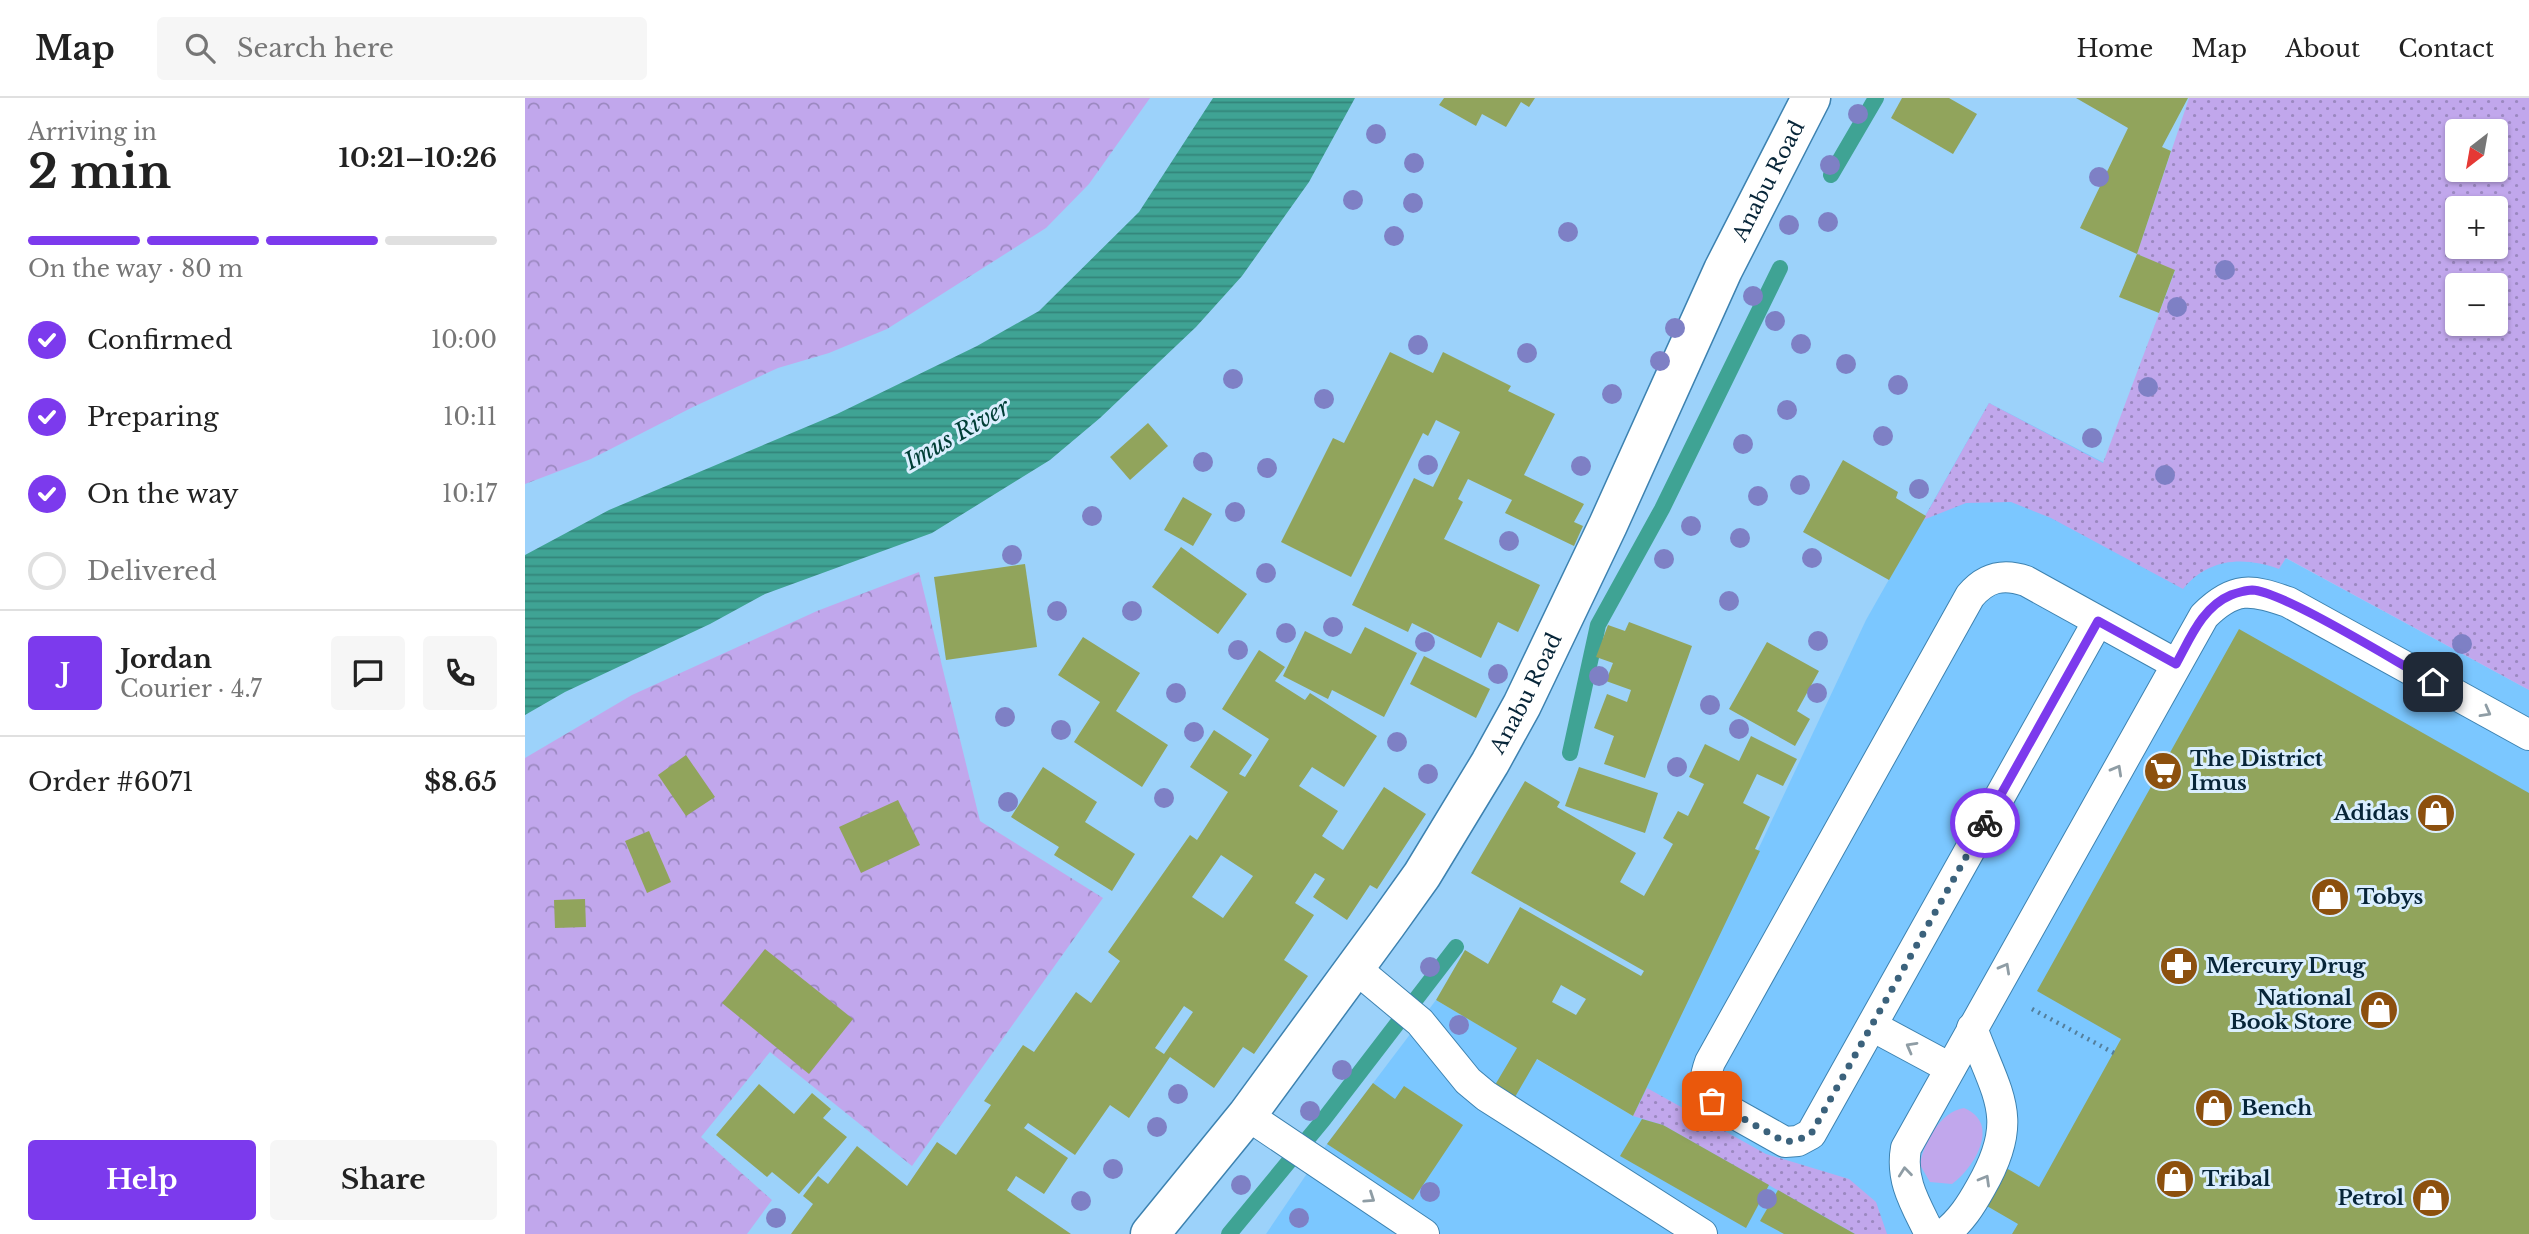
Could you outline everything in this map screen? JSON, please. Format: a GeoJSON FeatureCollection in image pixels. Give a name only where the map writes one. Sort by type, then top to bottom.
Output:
{"type":"FeatureCollection","features":[{"type":"Feature","properties":{"kind":"street","name":"Anabu Road"},"geometry":{"type":"LineString","coordinates":[[1150,1234],[1247,1115],[1422,875],[1522,705],[1608,525],[1700,318],[1811,98]]}},
{"type":"Feature","properties":{"kind":"lane"},"geometry":{"type":"LineString","coordinates":[[2098,621],[1811,1134],[1785,1142],[1712,1101],[1705,1089],[1705,1075],[1710,1062],[1970,596],[1980,585],[1992,578],[2015,578],[2098,621],[2176,664]]}},
{"type":"Feature","properties":{"kind":"lane"},"geometry":{"type":"LineString","coordinates":[[1930,1234],[1908,1188],[1903,1164],[1913,1133],[2176,664],[2204,616],[2213,607],[2231,595],[2253,590],[2288,603],[2529,736]]}},
{"type":"Feature","properties":{"kind":"lane"},"geometry":{"type":"LineString","coordinates":[[1354,967],[1420,1022],[1468,1081],[1486,1096],[1702,1234]]}},
{"type":"Feature","properties":{"kind":"lane"},"geometry":{"type":"LineString","coordinates":[[1872,1026],[1950,1068]]}},
{"type":"Feature","properties":{"kind":"lane"},"geometry":{"type":"LineString","coordinates":[[1944,1234],[1969,1207],[1995,1163],[2003,1138],[2003,1112],[1972,1027]]}},
{"type":"Feature","properties":{"kind":"lane"},"geometry":{"type":"LineString","coordinates":[[1247,1115],[1424,1234]]}},
{"type":"Feature","properties":{"kind":"path"},"geometry":{"type":"LineString","coordinates":[[2067,1028],[2114,1053]]}},
{"type":"Feature","properties":{"kind":"shaded area","name":"The District Imus"},"geometry":{"type":"Polygon","coordinates":[[[1989,403],[2219,522],[2529,690],[2529,1234],[1266,1234],[1327,1144],[1436,1000],[1633,1116],[1866,620],[1989,403]]]}},
{"type":"Feature","properties":{"kind":"green space"},"geometry":{"type":"Polygon","coordinates":[[[525,98],[1150,98],[1089,184],[1046,228],[887,329],[829,353],[778,368],[693,407],[591,459],[525,484],[525,98]]]}},
{"type":"Feature","properties":{"kind":"green space"},"geometry":{"type":"Polygon","coordinates":[[[2189,98],[2529,98],[2529,690],[2286,558],[2279,569],[2253,562],[2227,562],[2204,571],[2183,589],[2051,518],[2011,502],[1966,503],[1923,520],[1989,403],[2103,463],[2175,271],[2137,254],[2189,98]]]}},
{"type":"Feature","properties":{"kind":"green space"},"geometry":{"type":"Polygon","coordinates":[[[919,572],[980,821],[1103,898],[912,1166],[770,1052],[701,1137],[772,1200],[747,1234],[525,1234],[525,758],[632,695],[817,611],[919,572]]]}},
{"type":"Feature","properties":{"kind":"green space"},"geometry":{"type":"Polygon","coordinates":[[[1647,1088],[1766,1154],[1849,1179],[1876,1202],[1887,1234],[1855,1234],[1663,1125],[1633,1116],[1647,1088]]]}},
{"type":"Feature","properties":{"kind":"green space"},"geometry":{"type":"Polygon","coordinates":[[[1964,1108],[1975,1115],[1981,1124],[1983,1134],[1976,1156],[1952,1184],[1930,1182],[1920,1165],[1929,1138],[1948,1115],[1964,1108]]]}},
{"type":"Feature","properties":{"kind":"water","name":"Imus River"},"geometry":{"type":"Polygon","coordinates":[[[1213,98],[1355,98],[1309,182],[1242,276],[1196,327],[1100,418],[1050,460],[932,533],[765,594],[710,624],[565,692],[525,715],[525,555],[609,510],[837,414],[977,346],[1039,311],[1139,212],[1213,98]]]}},
{"type":"Feature","properties":{"kind":"building"},"geometry":{"type":"Polygon","coordinates":[[[1444,98],[1535,98],[1529,107],[1521,102],[1506,127],[1482,114],[1476,126],[1439,105],[1444,98]]]}},
{"type":"Feature","properties":{"kind":"building"},"geometry":{"type":"Polygon","coordinates":[[[1902,98],[1949,98],[1977,114],[1953,154],[1891,118],[1902,98]]]}},
{"type":"Feature","properties":{"kind":"building"},"geometry":{"type":"Polygon","coordinates":[[[2076,98],[2188,98],[2162,147],[2171,151],[2137,254],[2080,228],[2128,128],[2076,98]]]}},
{"type":"Feature","properties":{"kind":"building"},"geometry":{"type":"Polygon","coordinates":[[[2137,254],[2175,270],[2159,313],[2119,297],[2137,254]]]}},
{"type":"Feature","properties":{"kind":"building"},"geometry":{"type":"Polygon","coordinates":[[[1390,352],[1433,373],[1443,352],[1511,386],[1508,391],[1555,414],[1524,475],[1584,504],[1574,522],[1583,526],[1574,546],[1505,513],[1512,500],[1468,479],[1458,499],[1463,502],[1444,539],[1540,585],[1518,632],[1498,622],[1481,658],[1412,623],[1408,632],[1352,605],[1414,478],[1433,487],[1460,432],[1436,420],[1428,436],[1423,433],[1351,577],[1281,542],[1333,438],[1344,443],[1390,352]]]}},
{"type":"Feature","properties":{"kind":"building"},"geometry":{"type":"Polygon","coordinates":[[[1148,423],[1168,446],[1130,480],[1110,457],[1148,423]]]}},
{"type":"Feature","properties":{"kind":"building"},"geometry":{"type":"Polygon","coordinates":[[[1843,460],[1898,492],[1896,498],[1926,516],[1889,580],[1803,532],[1843,460]]]}},
{"type":"Feature","properties":{"kind":"building"},"geometry":{"type":"Polygon","coordinates":[[[1183,497],[1212,514],[1193,546],[1164,530],[1183,497]]]}},
{"type":"Feature","properties":{"kind":"building"},"geometry":{"type":"Polygon","coordinates":[[[1181,547],[1247,594],[1218,634],[1152,587],[1181,547]]]}},
{"type":"Feature","properties":{"kind":"building"},"geometry":{"type":"Polygon","coordinates":[[[1025,564],[1037,647],[946,660],[934,577],[1025,564]]]}},
{"type":"Feature","properties":{"kind":"building"},"geometry":{"type":"Polygon","coordinates":[[[1629,622],[1692,646],[1645,778],[1604,764],[1614,736],[1594,728],[1607,694],[1627,702],[1631,690],[1606,681],[1613,663],[1596,657],[1608,625],[1625,631],[1629,622]]]}},
{"type":"Feature","properties":{"kind":"building"},"geometry":{"type":"Polygon","coordinates":[[[1365,627],[1417,653],[1384,717],[1332,690],[1328,699],[1283,676],[1305,631],[1351,654],[1365,627]]]}},
{"type":"Feature","properties":{"kind":"building"},"geometry":{"type":"Polygon","coordinates":[[[2239,629],[2529,793],[2529,1234],[2012,1234],[2018,1224],[1980,1202],[2001,1165],[2039,1187],[2121,1039],[2037,991],[2239,629]]]}},
{"type":"Feature","properties":{"kind":"building"},"geometry":{"type":"Polygon","coordinates":[[[1083,637],[1140,673],[1116,711],[1168,745],[1142,787],[1074,742],[1100,702],[1058,675],[1083,637]]]}},
{"type":"Feature","properties":{"kind":"building"},"geometry":{"type":"Polygon","coordinates":[[[1767,642],[1819,671],[1797,711],[1810,719],[1795,746],[1729,709],[1767,642]]]}},
{"type":"Feature","properties":{"kind":"building"},"geometry":{"type":"Polygon","coordinates":[[[1259,650],[1285,667],[1275,681],[1305,700],[1310,693],[1377,736],[1344,787],[1312,767],[1299,786],[1338,811],[1322,836],[1343,850],[1384,787],[1426,814],[1377,889],[1370,885],[1347,920],[1313,897],[1325,879],[1315,873],[1295,903],[1314,915],[1284,960],[1308,976],[1254,1054],[1243,1047],[1214,1088],[1170,1057],[1129,1118],[1110,1105],[1075,1155],[1028,1123],[1024,1128],[1068,1158],[1044,1194],[1016,1176],[1007,1190],[1071,1234],[791,1234],[813,1204],[803,1196],[818,1176],[828,1184],[857,1146],[907,1186],[937,1142],[956,1155],[991,1105],[984,1101],[1023,1045],[1034,1052],[1076,992],[1091,1003],[1120,961],[1108,952],[1190,835],[1197,840],[1228,792],[1190,767],[1214,730],[1252,755],[1239,774],[1245,777],[1269,739],[1222,709],[1259,650]],[[1221,855],[1192,897],[1223,918],[1253,876],[1221,855]],[[1184,1006],[1155,1048],[1164,1054],[1193,1012],[1184,1006]]]}},
{"type":"Feature","properties":{"kind":"building"},"geometry":{"type":"Polygon","coordinates":[[[1424,656],[1490,689],[1476,718],[1410,684],[1424,656]]]}},
{"type":"Feature","properties":{"kind":"building"},"geometry":{"type":"Polygon","coordinates":[[[1751,736],[1797,759],[1783,786],[1757,774],[1743,803],[1770,817],[1755,849],[1760,851],[1633,1116],[1537,1059],[1515,1097],[1495,1085],[1517,1048],[1436,1000],[1465,950],[1488,964],[1520,907],[1641,976],[1644,971],[1471,873],[1525,781],[1560,802],[1557,807],[1636,853],[1620,882],[1644,896],[1673,844],[1663,838],[1678,811],[1688,816],[1704,784],[1689,777],[1705,744],[1739,761],[1751,736]],[[1561,985],[1552,1002],[1576,1015],[1586,999],[1561,985]]]}},
{"type":"Feature","properties":{"kind":"building"},"geometry":{"type":"Polygon","coordinates":[[[686,755],[715,797],[686,816],[658,775],[686,755]]]}},
{"type":"Feature","properties":{"kind":"building"},"geometry":{"type":"Polygon","coordinates":[[[1043,767],[1097,802],[1085,822],[1135,854],[1112,891],[1054,855],[1059,847],[1011,817],[1043,767]]]}},
{"type":"Feature","properties":{"kind":"building"},"geometry":{"type":"Polygon","coordinates":[[[1579,767],[1658,793],[1645,833],[1565,806],[1579,767]]]}},
{"type":"Feature","properties":{"kind":"building"},"geometry":{"type":"Polygon","coordinates":[[[898,800],[920,845],[861,873],[839,827],[898,800]]]}},
{"type":"Feature","properties":{"kind":"building"},"geometry":{"type":"Polygon","coordinates":[[[649,831],[671,882],[647,893],[625,841],[649,831]]]}},
{"type":"Feature","properties":{"kind":"building"},"geometry":{"type":"Polygon","coordinates":[[[585,899],[586,927],[555,928],[554,900],[585,899]]]}},
{"type":"Feature","properties":{"kind":"building"},"geometry":{"type":"Polygon","coordinates":[[[765,949],[853,1019],[809,1074],[722,1003],[765,949]]]}},
{"type":"Feature","properties":{"kind":"building"},"geometry":{"type":"Polygon","coordinates":[[[1373,1083],[1395,1099],[1404,1086],[1463,1125],[1413,1200],[1327,1144],[1373,1083]]]}},
{"type":"Feature","properties":{"kind":"building"},"geometry":{"type":"Polygon","coordinates":[[[759,1084],[794,1114],[812,1093],[831,1109],[823,1118],[847,1137],[799,1194],[772,1172],[767,1177],[716,1135],[759,1084]]]}},
{"type":"Feature","properties":{"kind":"building"},"geometry":{"type":"Polygon","coordinates":[[[1642,1119],[1663,1125],[1769,1185],[1746,1228],[1620,1156],[1642,1119]]]}},
{"type":"Feature","properties":{"kind":"building"},"geometry":{"type":"Polygon","coordinates":[[[1778,1190],[1855,1234],[1784,1234],[1760,1221],[1778,1190]]]}},
{"type":"Feature","properties":{"kind":"waterway"},"geometry":{"type":"LineString","coordinates":[[1831,175],[1876,98]]}},
{"type":"Feature","properties":{"kind":"waterway"},"geometry":{"type":"LineString","coordinates":[[1570,753],[1598,625],[1662,509],[1780,268]]}},
{"type":"Feature","properties":{"kind":"waterway"},"geometry":{"type":"LineString","coordinates":[[1229,1234],[1324,1119],[1456,947]]}},
{"type":"Feature","properties":{"kind":"way so far"},"geometry":{"type":"LineString","coordinates":[[1712,1101],[1785,1142],[1811,1134],[1985,823]]}},
{"type":"Feature","properties":{"kind":"place","name":"The District Imus"},"geometry":{"type":"Point","coordinates":[2163,771]}},
{"type":"Feature","properties":{"kind":"place","name":"Adidas"},"geometry":{"type":"Point","coordinates":[2436,813]}},
{"type":"Feature","properties":{"kind":"place","name":"Tobys"},"geometry":{"type":"Point","coordinates":[2330,897]}},
{"type":"Feature","properties":{"kind":"place","name":"Mercury Drug"},"geometry":{"type":"Point","coordinates":[2179,966]}},
{"type":"Feature","properties":{"kind":"place","name":"National Book Store"},"geometry":{"type":"Point","coordinates":[2379,1010]}},
{"type":"Feature","properties":{"kind":"place","name":"Bench"},"geometry":{"type":"Point","coordinates":[2214,1108]}},
{"type":"Feature","properties":{"kind":"place","name":"Tribal"},"geometry":{"type":"Point","coordinates":[2175,1179]}},
{"type":"Feature","properties":{"kind":"place","name":"Petrol"},"geometry":{"type":"Point","coordinates":[2431,1198]}},
{"type":"Feature","properties":{"kind":"route"},"geometry":{"type":"LineString","coordinates":[[1985,823],[2098,621],[2176,664],[2204,616],[2213,607],[2231,595],[2253,590],[2288,603],[2433,682]]}}]}
